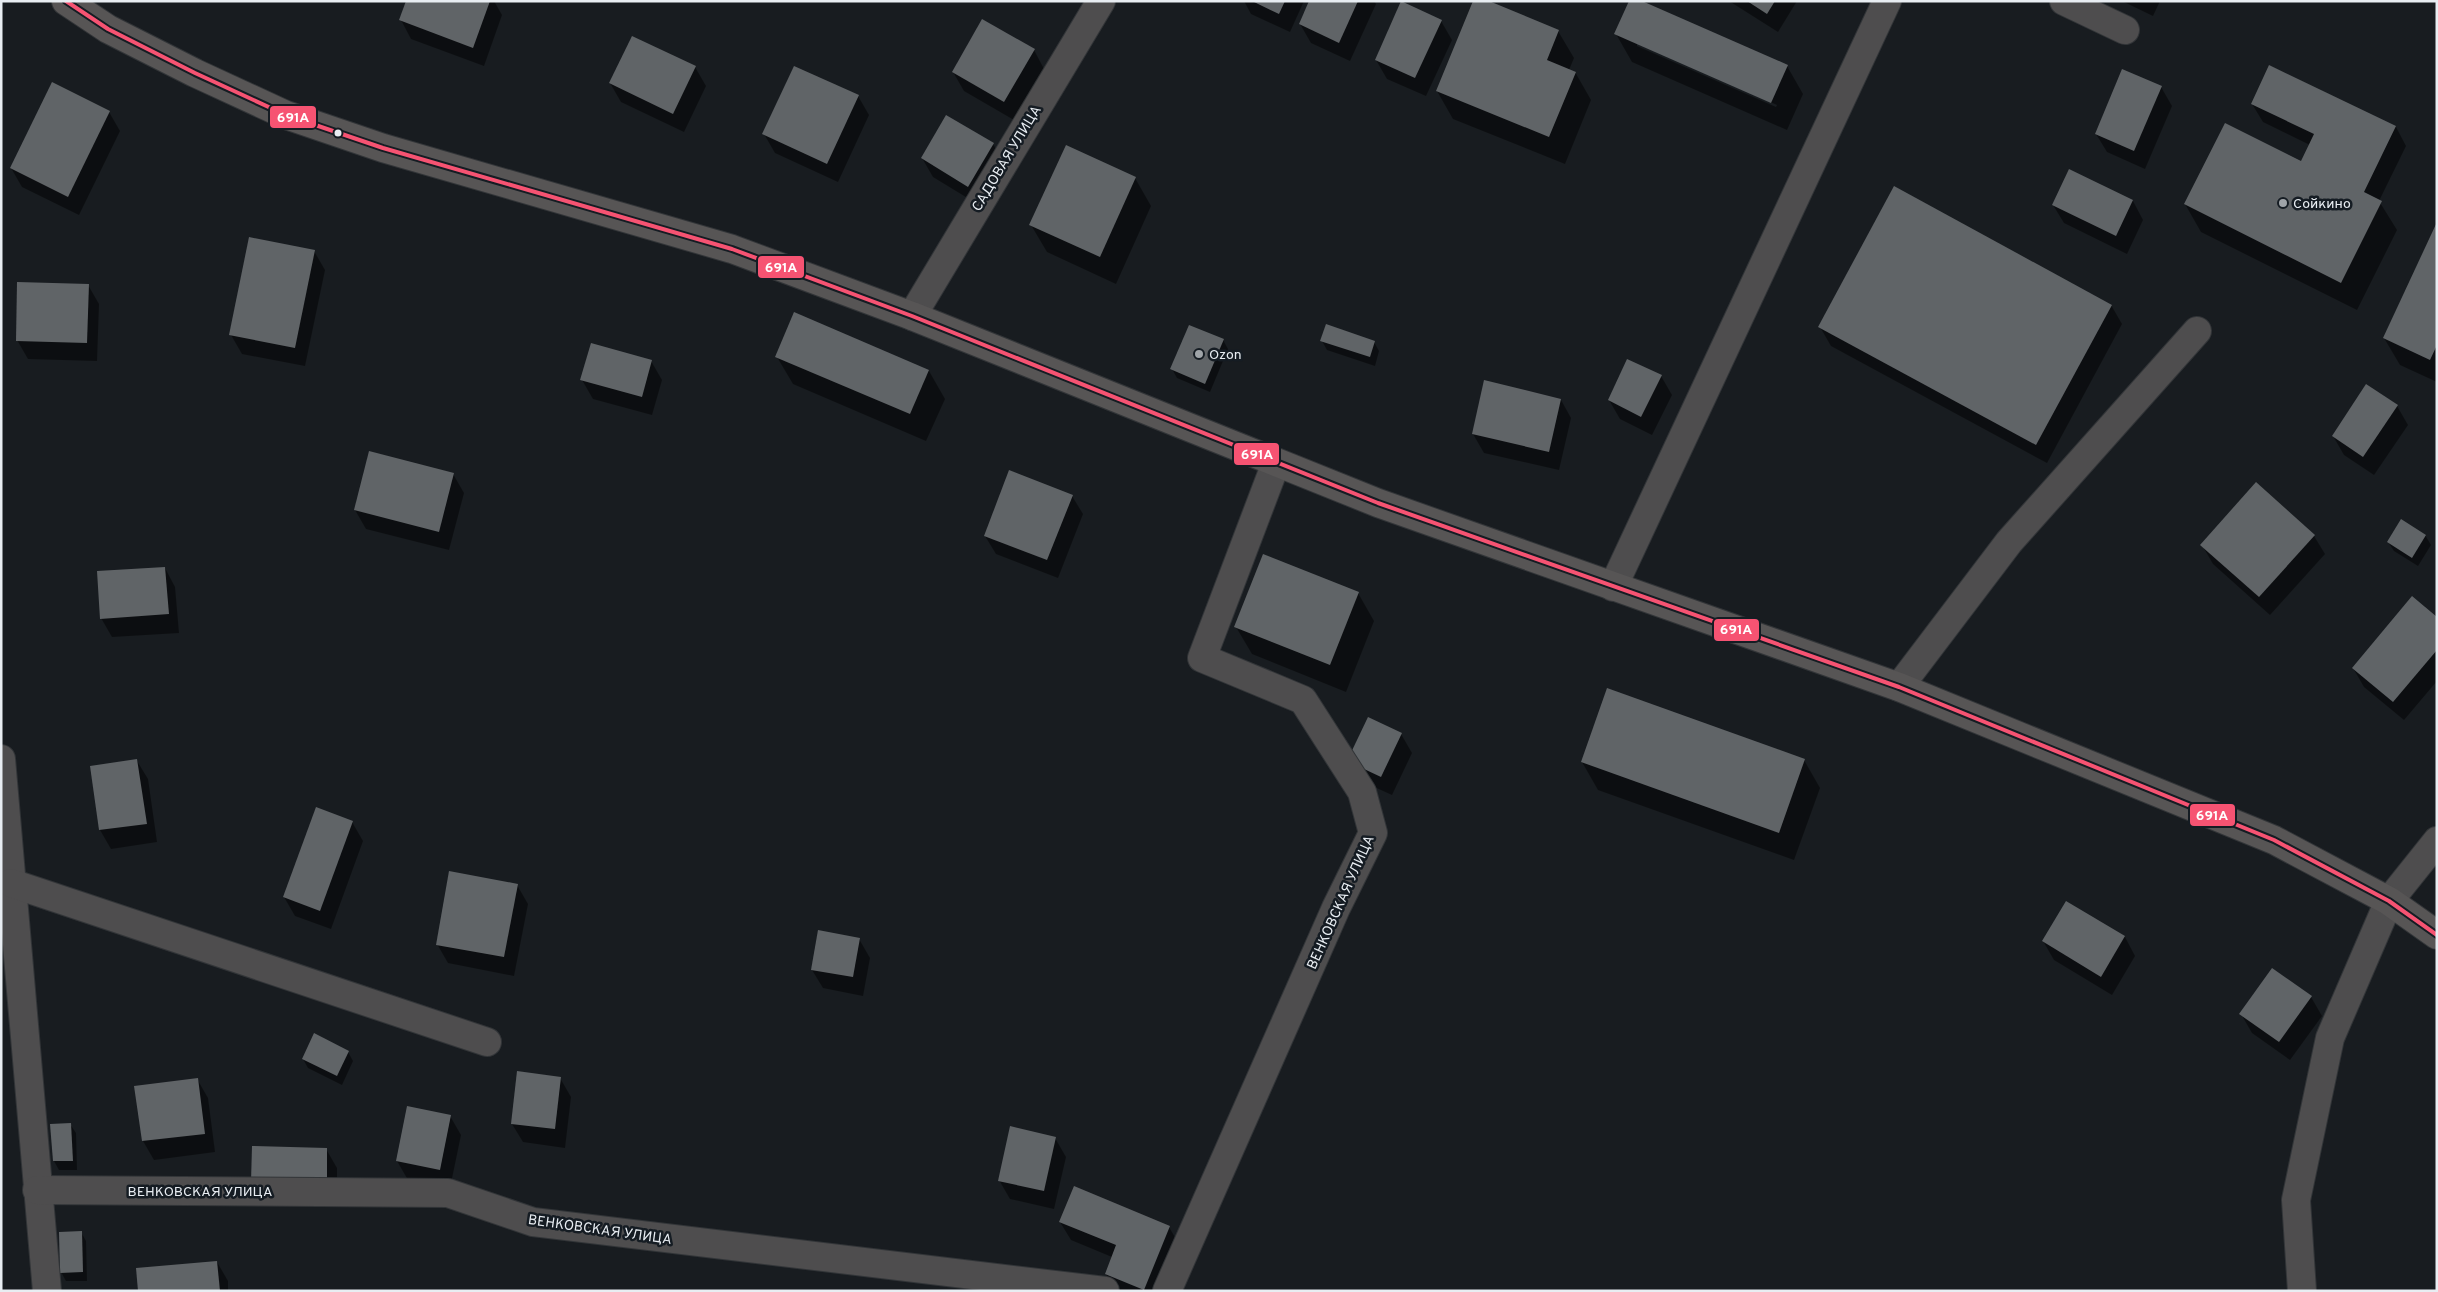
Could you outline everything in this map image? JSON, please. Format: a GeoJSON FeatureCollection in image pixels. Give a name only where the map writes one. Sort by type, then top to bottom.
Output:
{"type":"FeatureCollection","features":[{"type":"Feature","properties":{"kind":"main road"},"geometry":{"type":"LineString","coordinates":[[66,1],[108,29],[195,73],[286,115],[392,151],[732,249],[912,316],[1192,427],[1276,464],[1378,503],[1899,687],[2274,840],[2388,901],[2437,935]]}},
{"type":"Feature","properties":{"kind":"street","name":"САДОВАЯ УЛИЦА"},"geometry":{"type":"LineString","coordinates":[[912,316],[1101,1]]}},
{"type":"Feature","properties":{"kind":"street"},"geometry":{"type":"LineString","coordinates":[[1613,587],[1887,1]]}},
{"type":"Feature","properties":{"kind":"street"},"geometry":{"type":"LineString","coordinates":[[2064,1],[2125,30]]}},
{"type":"Feature","properties":{"kind":"street"},"geometry":{"type":"LineString","coordinates":[[1899,687],[2009,542],[2197,331]]}},
{"type":"Feature","properties":{"kind":"street","name":"ВЕНКОВСКАЯ УЛИЦА"},"geometry":{"type":"LineString","coordinates":[[1167,1291],[1336,908],[1373,833],[1362,792],[1303,700],[1202,658],[1276,464]]}},
{"type":"Feature","properties":{"kind":"street"},"geometry":{"type":"LineString","coordinates":[[1,759],[47,1291]]}},
{"type":"Feature","properties":{"kind":"street"},"geometry":{"type":"LineString","coordinates":[[2302,1291],[2296,1200],[2330,1038],[2388,901],[2437,840]]}},
{"type":"Feature","properties":{"kind":"street"},"geometry":{"type":"LineString","coordinates":[[11,883],[487,1042]]}},
{"type":"Feature","properties":{"kind":"street","name":"ВЕНКОВСКАЯ УЛИЦА"},"geometry":{"type":"LineString","coordinates":[[37,1190],[448,1193],[533,1222],[1104,1291]]}},
{"type":"Feature","properties":{"kind":"building"},"geometry":{"type":"Polygon","coordinates":[[[406,1],[490,1],[473,48],[399,20],[406,1]]]}},
{"type":"Feature","properties":{"kind":"building"},"geometry":{"type":"Polygon","coordinates":[[[1252,1],[1285,1],[1279,14],[1252,1]]]}},
{"type":"Feature","properties":{"kind":"building"},"geometry":{"type":"Polygon","coordinates":[[[1309,1],[1358,1],[1339,43],[1299,24],[1309,1]]]}},
{"type":"Feature","properties":{"kind":"building"},"geometry":{"type":"Polygon","coordinates":[[[1401,1],[1442,20],[1415,78],[1375,60],[1401,1]]]}},
{"type":"Feature","properties":{"kind":"building"},"geometry":{"type":"Polygon","coordinates":[[[1473,1],[1489,1],[1559,30],[1547,60],[1576,72],[1549,137],[1436,91],[1473,1]]]}},
{"type":"Feature","properties":{"kind":"building"},"geometry":{"type":"Polygon","coordinates":[[[1629,1],[1642,1],[1788,65],[1771,103],[1614,34],[1629,1]]]}},
{"type":"Feature","properties":{"kind":"building"},"geometry":{"type":"Polygon","coordinates":[[[1747,1],[1775,1],[1767,14],[1747,1]]]}},
{"type":"Feature","properties":{"kind":"building"},"geometry":{"type":"Polygon","coordinates":[[[982,19],[1035,49],[1004,102],[952,72],[982,19]]]}},
{"type":"Feature","properties":{"kind":"building"},"geometry":{"type":"Polygon","coordinates":[[[632,36],[696,66],[673,114],[609,83],[632,36]]]}},
{"type":"Feature","properties":{"kind":"building"},"geometry":{"type":"Polygon","coordinates":[[[2269,65],[2396,126],[2364,192],[2382,201],[2341,283],[2184,204],[2225,123],[2301,161],[2314,134],[2251,104],[2269,65]]]}},
{"type":"Feature","properties":{"kind":"building"},"geometry":{"type":"Polygon","coordinates":[[[794,66],[859,95],[827,164],[762,134],[794,66]]]}},
{"type":"Feature","properties":{"kind":"building"},"geometry":{"type":"Polygon","coordinates":[[[2122,69],[2162,86],[2134,151],[2095,134],[2122,69]]]}},
{"type":"Feature","properties":{"kind":"building"},"geometry":{"type":"Polygon","coordinates":[[[52,82],[110,111],[68,197],[10,168],[52,82]]]}},
{"type":"Feature","properties":{"kind":"building"},"geometry":{"type":"Polygon","coordinates":[[[946,115],[994,143],[968,187],[921,158],[946,115]]]}},
{"type":"Feature","properties":{"kind":"building"},"geometry":{"type":"Polygon","coordinates":[[[1066,145],[1136,177],[1100,257],[1029,225],[1066,145]]]}},
{"type":"Feature","properties":{"kind":"building"},"geometry":{"type":"Polygon","coordinates":[[[2069,169],[2133,200],[2116,236],[2052,205],[2069,169]]]}},
{"type":"Feature","properties":{"kind":"building"},"geometry":{"type":"Polygon","coordinates":[[[1894,186],[2112,305],[2036,445],[1818,327],[1894,186]]]}},
{"type":"Feature","properties":{"kind":"building"},"geometry":{"type":"Polygon","coordinates":[[[2437,222],[2437,345],[2430,360],[2383,338],[2437,222]]]}},
{"type":"Feature","properties":{"kind":"building"},"geometry":{"type":"Polygon","coordinates":[[[249,237],[315,250],[295,348],[229,335],[249,237]]]}},
{"type":"Feature","properties":{"kind":"building"},"geometry":{"type":"Polygon","coordinates":[[[17,282],[89,284],[87,343],[16,341],[17,282]]]}},
{"type":"Feature","properties":{"kind":"building"},"geometry":{"type":"Polygon","coordinates":[[[794,312],[929,370],[910,414],[775,357],[794,312]]]}},
{"type":"Feature","properties":{"kind":"building"},"geometry":{"type":"Polygon","coordinates":[[[1326,324],[1375,341],[1370,357],[1320,341],[1326,324]]]}},
{"type":"Feature","properties":{"kind":"building"},"geometry":{"type":"Polygon","coordinates":[[[1189,325],[1224,339],[1205,384],[1170,369],[1189,325]]]}},
{"type":"Feature","properties":{"kind":"building"},"geometry":{"type":"Polygon","coordinates":[[[591,343],[652,360],[642,397],[580,380],[591,343]]]}},
{"type":"Feature","properties":{"kind":"building"},"geometry":{"type":"Polygon","coordinates":[[[1627,359],[1662,375],[1641,417],[1608,400],[1627,359]]]}},
{"type":"Feature","properties":{"kind":"building"},"geometry":{"type":"Polygon","coordinates":[[[1484,380],[1561,399],[1549,452],[1472,434],[1484,380]]]}},
{"type":"Feature","properties":{"kind":"building"},"geometry":{"type":"Polygon","coordinates":[[[2366,384],[2398,405],[2363,457],[2332,436],[2366,384]]]}},
{"type":"Feature","properties":{"kind":"building"},"geometry":{"type":"Polygon","coordinates":[[[369,451],[454,473],[439,532],[354,510],[369,451]]]}},
{"type":"Feature","properties":{"kind":"building"},"geometry":{"type":"Polygon","coordinates":[[[1009,470],[1073,495],[1047,560],[984,536],[1009,470]]]}},
{"type":"Feature","properties":{"kind":"building"},"geometry":{"type":"Polygon","coordinates":[[[2256,482],[2315,535],[2259,597],[2200,545],[2256,482]]]}},
{"type":"Feature","properties":{"kind":"building"},"geometry":{"type":"Polygon","coordinates":[[[2401,519],[2426,535],[2412,558],[2387,542],[2401,519]]]}},
{"type":"Feature","properties":{"kind":"building"},"geometry":{"type":"Polygon","coordinates":[[[1263,554],[1359,592],[1330,665],[1234,627],[1263,554]]]}},
{"type":"Feature","properties":{"kind":"building"},"geometry":{"type":"Polygon","coordinates":[[[165,567],[169,614],[100,619],[97,571],[165,567]]]}},
{"type":"Feature","properties":{"kind":"building"},"geometry":{"type":"Polygon","coordinates":[[[2412,596],[2437,617],[2437,650],[2393,702],[2352,668],[2412,596]]]}},
{"type":"Feature","properties":{"kind":"building"},"geometry":{"type":"Polygon","coordinates":[[[1607,688],[1805,759],[1779,833],[1581,762],[1607,688]]]}},
{"type":"Feature","properties":{"kind":"building"},"geometry":{"type":"Polygon","coordinates":[[[1368,717],[1402,733],[1381,777],[1347,761],[1368,717]]]}},
{"type":"Feature","properties":{"kind":"building"},"geometry":{"type":"Polygon","coordinates":[[[137,759],[147,824],[99,830],[90,766],[137,759]]]}},
{"type":"Feature","properties":{"kind":"building"},"geometry":{"type":"Polygon","coordinates":[[[316,807],[353,821],[320,911],[283,897],[316,807]]]}},
{"type":"Feature","properties":{"kind":"building"},"geometry":{"type":"Polygon","coordinates":[[[449,871],[518,884],[504,957],[436,945],[449,871]]]}},
{"type":"Feature","properties":{"kind":"building"},"geometry":{"type":"Polygon","coordinates":[[[2066,901],[2125,936],[2101,977],[2042,941],[2066,901]]]}},
{"type":"Feature","properties":{"kind":"building"},"geometry":{"type":"Polygon","coordinates":[[[818,930],[860,938],[853,977],[811,970],[818,930]]]}},
{"type":"Feature","properties":{"kind":"building"},"geometry":{"type":"Polygon","coordinates":[[[2272,968],[2312,996],[2279,1042],[2239,1014],[2272,968]]]}},
{"type":"Feature","properties":{"kind":"building"},"geometry":{"type":"Polygon","coordinates":[[[314,1033],[349,1051],[337,1076],[302,1059],[314,1033]]]}},
{"type":"Feature","properties":{"kind":"building"},"geometry":{"type":"Polygon","coordinates":[[[517,1071],[561,1077],[555,1129],[511,1124],[517,1071]]]}},
{"type":"Feature","properties":{"kind":"building"},"geometry":{"type":"Polygon","coordinates":[[[198,1078],[205,1134],[142,1141],[134,1086],[198,1078]]]}},
{"type":"Feature","properties":{"kind":"building"},"geometry":{"type":"Polygon","coordinates":[[[407,1106],[451,1115],[440,1170],[396,1161],[407,1106]]]}},
{"type":"Feature","properties":{"kind":"building"},"geometry":{"type":"Polygon","coordinates":[[[71,1123],[73,1161],[53,1161],[50,1124],[71,1123]]]}},
{"type":"Feature","properties":{"kind":"building"},"geometry":{"type":"Polygon","coordinates":[[[1010,1126],[1056,1137],[1044,1191],[998,1181],[1010,1126]]]}},
{"type":"Feature","properties":{"kind":"building"},"geometry":{"type":"Polygon","coordinates":[[[252,1146],[327,1148],[327,1183],[251,1182],[252,1146]]]}},
{"type":"Feature","properties":{"kind":"building"},"geometry":{"type":"Polygon","coordinates":[[[1074,1186],[1170,1226],[1144,1290],[1105,1274],[1116,1245],[1059,1222],[1074,1186]]]}},
{"type":"Feature","properties":{"kind":"building"},"geometry":{"type":"Polygon","coordinates":[[[82,1231],[83,1272],[60,1273],[59,1232],[82,1231]]]}},
{"type":"Feature","properties":{"kind":"building"},"geometry":{"type":"Polygon","coordinates":[[[217,1261],[220,1291],[138,1291],[136,1268],[217,1261]]]}},
{"type":"Feature","properties":{"kind":"transit line","name":"691А"},"geometry":{"type":"LineString","coordinates":[[66,1],[108,29],[195,73],[286,115],[383,148],[732,249],[912,316],[1378,503],[1899,687],[2274,840],[2389,901],[2437,935]]}},
{"type":"Feature","properties":{"kind":"place","name":"Сойкино"},"geometry":{"type":"Point","coordinates":[2283,203]}},
{"type":"Feature","properties":{"kind":"place","name":"Ozon"},"geometry":{"type":"Point","coordinates":[1199,354]}}]}
